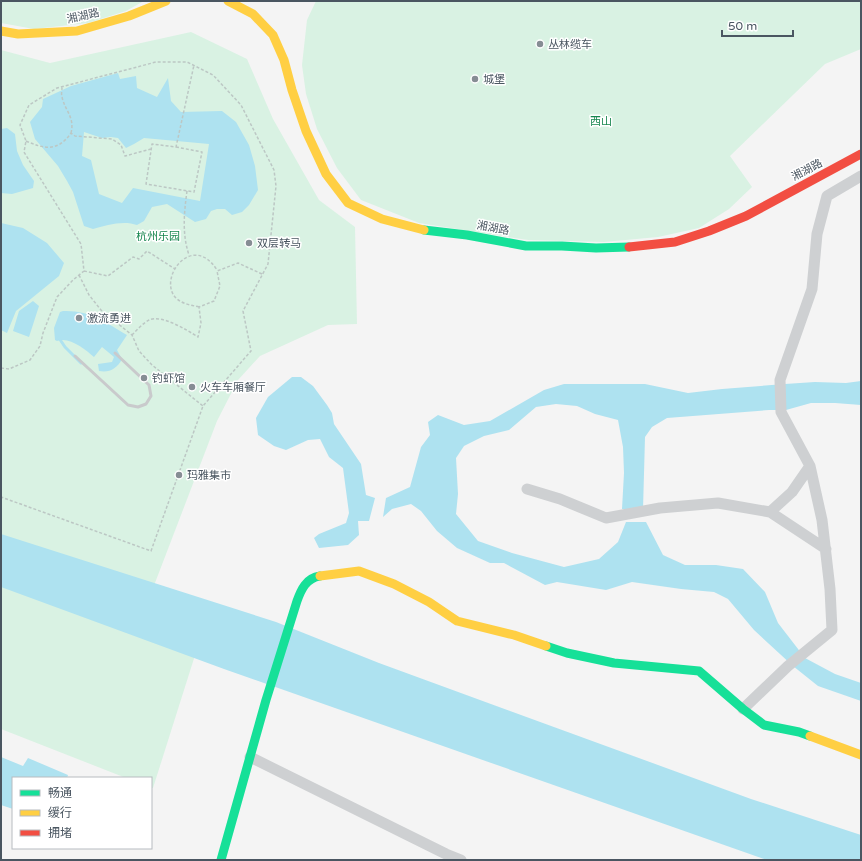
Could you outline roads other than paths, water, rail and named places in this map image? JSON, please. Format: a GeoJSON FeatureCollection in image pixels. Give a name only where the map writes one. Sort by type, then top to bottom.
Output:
{"type":"FeatureCollection","features":[{"type":"Feature","properties":{"kind":"main road","name":"湘湖路"},"geometry":{"type":"LineString","coordinates":[[1,31],[18,34],[77,31],[128,16],[166,1]]}},
{"type":"Feature","properties":{"kind":"main road","name":"湘湖路"},"geometry":{"type":"LineString","coordinates":[[228,1],[253,14],[273,35],[284,60],[292,90],[306,131],[326,174],[348,203],[382,218],[420,230],[467,235],[526,246],[596,248],[642,246],[676,242],[746,216],[861,154]]}},
{"type":"Feature","properties":{"kind":"main road"},"geometry":{"type":"LineString","coordinates":[[221,860],[230,835],[267,694],[302,587],[315,577],[359,570],[394,584],[429,602],[457,621],[514,635],[567,653],[614,663],[699,671],[764,725],[799,732],[828,744],[861,754]]}},
{"type":"Feature","properties":{"kind":"street"},"geometry":{"type":"LineString","coordinates":[[743,709],[788,666],[832,630],[830,588],[822,520],[810,466],[781,412],[780,380],[812,289],[817,234],[827,196],[861,176]]}},
{"type":"Feature","properties":{"kind":"street"},"geometry":{"type":"LineString","coordinates":[[770,512],[792,492],[810,466]]}},
{"type":"Feature","properties":{"kind":"street"},"geometry":{"type":"LineString","coordinates":[[527,489],[560,499],[606,518],[660,508],[718,503],[770,512],[826,549]]}},
{"type":"Feature","properties":{"kind":"street"},"geometry":{"type":"LineString","coordinates":[[250,756],[445,857],[461,860]]}},
{"type":"Feature","properties":{"kind":"water"},"geometry":{"type":"Polygon","coordinates":[[[118,73],[120,79],[136,76],[137,88],[157,97],[168,78],[171,101],[181,112],[222,111],[236,122],[249,145],[255,166],[258,190],[249,205],[242,212],[232,215],[225,209],[217,209],[211,211],[206,219],[195,222],[167,204],[152,207],[144,221],[137,225],[121,223],[93,229],[84,226],[73,192],[58,166],[35,139],[30,122],[42,107],[43,99],[71,86],[118,73]],[[84,132],[82,156],[91,160],[99,194],[122,203],[133,188],[200,201],[209,144],[144,138],[126,148],[118,138],[102,138],[84,132]]]}},
{"type":"Feature","properties":{"kind":"water"},"geometry":{"type":"Polygon","coordinates":[[[7,128],[15,134],[17,151],[23,165],[34,181],[33,188],[12,194],[1,193],[1,129],[7,128]]]}},
{"type":"Feature","properties":{"kind":"water"},"geometry":{"type":"Polygon","coordinates":[[[1,223],[23,228],[47,243],[64,263],[59,276],[16,311],[7,333],[1,330],[1,223]]]}},
{"type":"Feature","properties":{"kind":"water"},"geometry":{"type":"Polygon","coordinates":[[[33,301],[39,306],[29,337],[13,331],[19,311],[33,301]]]}},
{"type":"Feature","properties":{"kind":"water"},"geometry":{"type":"Polygon","coordinates":[[[60,312],[81,312],[97,318],[127,335],[117,350],[122,359],[115,368],[109,371],[99,371],[98,364],[112,362],[114,357],[102,347],[94,357],[77,344],[67,340],[55,340],[54,328],[60,312]]]}},
{"type":"Feature","properties":{"kind":"water"},"geometry":{"type":"Polygon","coordinates":[[[292,377],[301,377],[313,386],[327,405],[332,413],[334,424],[361,464],[366,495],[375,498],[369,521],[358,521],[359,535],[348,545],[319,548],[314,538],[319,534],[346,523],[349,513],[343,468],[329,457],[320,439],[308,440],[286,450],[274,446],[258,435],[256,418],[268,397],[292,377]]]}},
{"type":"Feature","properties":{"kind":"water"},"geometry":{"type":"Polygon","coordinates":[[[861,381],[861,405],[811,403],[786,410],[667,418],[652,427],[645,437],[643,510],[622,509],[624,473],[623,447],[618,420],[595,414],[577,406],[556,404],[536,407],[509,430],[484,436],[464,446],[456,458],[458,494],[456,514],[478,541],[512,553],[564,567],[599,559],[618,542],[626,522],[646,522],[663,555],[685,565],[716,565],[743,569],[765,592],[778,623],[805,658],[835,674],[861,683],[861,701],[818,686],[793,666],[754,630],[728,599],[714,592],[632,582],[606,590],[557,582],[545,585],[504,563],[490,563],[457,548],[437,531],[421,511],[411,504],[392,509],[383,517],[386,498],[410,487],[421,447],[430,435],[428,422],[438,415],[464,425],[490,421],[544,390],[564,384],[645,384],[688,393],[785,384],[815,382],[846,383],[861,381]]]}},
{"type":"Feature","properties":{"kind":"water"},"geometry":{"type":"Polygon","coordinates":[[[1,534],[276,622],[379,663],[751,799],[861,835],[861,860],[767,860],[224,669],[1,587],[1,534]]]}},
{"type":"Feature","properties":{"kind":"water"},"geometry":{"type":"Polygon","coordinates":[[[1,757],[23,766],[28,758],[68,775],[67,777],[12,777],[12,809],[1,805],[1,757]]]}},
{"type":"Feature","properties":{"kind":"waterway"},"geometry":{"type":"LineString","coordinates":[[59,338],[65,347],[81,363]]}},
{"type":"Feature","properties":{"kind":"railway"},"geometry":{"type":"LineString","coordinates":[[75,356],[128,405],[138,407],[146,404],[151,396],[149,385],[115,353]]}},
{"type":"Feature","properties":{"kind":"place","name":"丛林缆车"},"geometry":{"type":"Point","coordinates":[540,44]}},
{"type":"Feature","properties":{"kind":"place","name":"城堡"},"geometry":{"type":"Point","coordinates":[475,79]}},
{"type":"Feature","properties":{"kind":"place","name":"双层转马"},"geometry":{"type":"Point","coordinates":[249,243]}},
{"type":"Feature","properties":{"kind":"place","name":"激流勇进"},"geometry":{"type":"Point","coordinates":[79,318]}},
{"type":"Feature","properties":{"kind":"place","name":"钓虾馆"},"geometry":{"type":"Point","coordinates":[144,378]}},
{"type":"Feature","properties":{"kind":"place","name":"火车车厢餐厅"},"geometry":{"type":"Point","coordinates":[192,387]}},
{"type":"Feature","properties":{"kind":"place","name":"玛雅集市"},"geometry":{"type":"Point","coordinates":[179,475]}},
{"type":"Feature","properties":{"kind":"park label","name":"西山"},"geometry":{"type":"Point","coordinates":[601,121]}},
{"type":"Feature","properties":{"kind":"park label","name":"杭州乐园"},"geometry":{"type":"Point","coordinates":[158,236]}}]}
